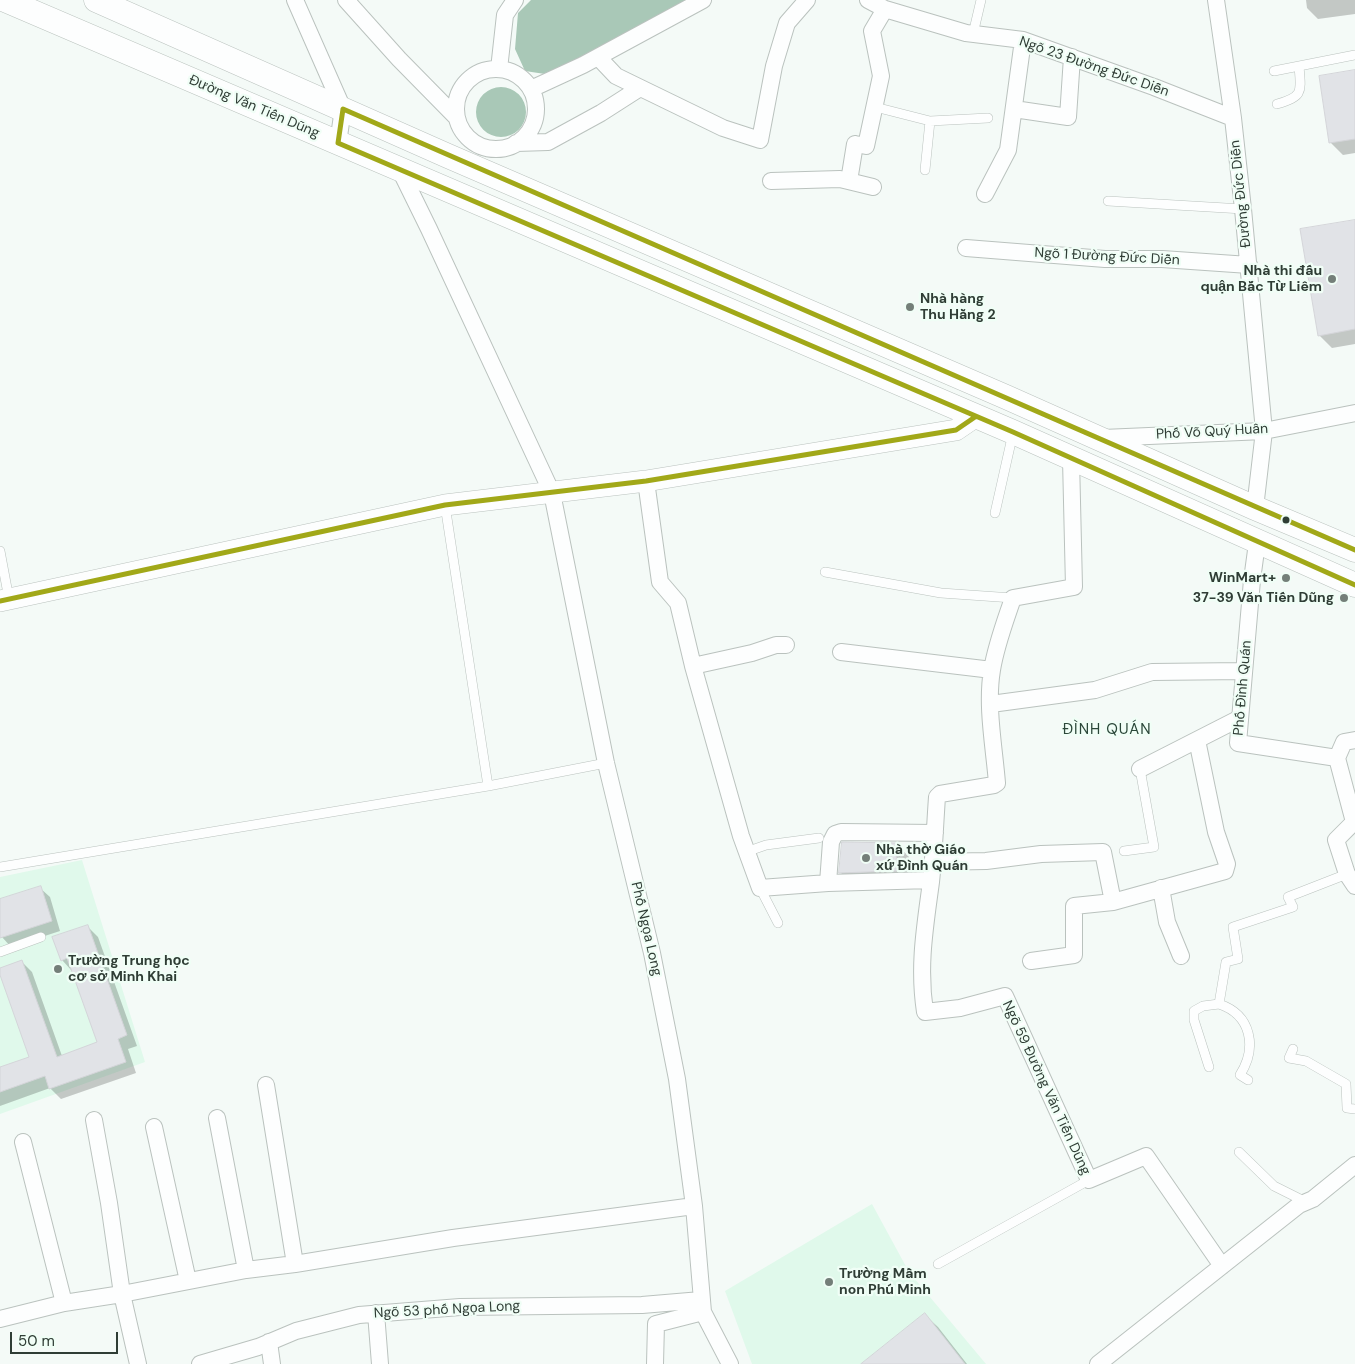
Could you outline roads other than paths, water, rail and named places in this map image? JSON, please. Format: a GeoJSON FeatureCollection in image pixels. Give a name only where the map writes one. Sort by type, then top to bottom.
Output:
{"type":"FeatureCollection","features":[{"type":"Feature","properties":{"kind":"main road","name":"Đường Văn Tiến Dũng"},"geometry":{"type":"LineString","coordinates":[[5,0],[1013,432],[1257,543],[1355,585]]}},
{"type":"Feature","properties":{"kind":"main road"},"geometry":{"type":"LineString","coordinates":[[96,0],[448,156],[1355,550]]}},
{"type":"Feature","properties":{"kind":"street"},"geometry":{"type":"LineString","coordinates":[[295,0],[343,109],[338,143]]}},
{"type":"Feature","properties":{"kind":"street"},"geometry":{"type":"LineString","coordinates":[[346,0],[457,118]]}},
{"type":"Feature","properties":{"kind":"street"},"geometry":{"type":"LineString","coordinates":[[499,69],[505,15],[515,0]]}},
{"type":"Feature","properties":{"kind":"street"},"geometry":{"type":"LineString","coordinates":[[531,90],[703,0]]}},
{"type":"Feature","properties":{"kind":"street"},"geometry":{"type":"LineString","coordinates":[[598,56],[616,76],[723,128],[760,140],[774,66],[787,23],[807,0]]}},
{"type":"Feature","properties":{"kind":"street","name":"Ngõ 23 Đường Đức Diễn"},"geometry":{"type":"LineString","coordinates":[[868,0],[885,9],[973,34],[1023,40],[1232,118]]}},
{"type":"Feature","properties":{"kind":"street","name":"Đường Đức Diễn"},"geometry":{"type":"LineString","coordinates":[[1216,0],[1243,209],[1264,431],[1255,508]]}},
{"type":"Feature","properties":{"kind":"street"},"geometry":{"type":"LineString","coordinates":[[849,182],[855,144],[866,146],[875,107],[881,76],[872,31],[885,9]]}},
{"type":"Feature","properties":{"kind":"street"},"geometry":{"type":"LineString","coordinates":[[985,194],[1008,150],[1023,40]]}},
{"type":"Feature","properties":{"kind":"street"},"geometry":{"type":"LineString","coordinates":[[1014,109],[1068,117],[1072,58]]}},
{"type":"Feature","properties":{"kind":"street"},"geometry":{"type":"LineString","coordinates":[[516,143],[527,133],[534,119],[535,104],[531,90],[523,79],[512,72],[499,69],[480,72],[465,83],[456,100],[457,118],[462,131],[472,141],[486,148],[501,149],[516,143],[548,142],[640,88]]}},
{"type":"Feature","properties":{"kind":"street"},"geometry":{"type":"LineString","coordinates":[[448,156],[472,141]]}},
{"type":"Feature","properties":{"kind":"street","name":"Phố Ngọa Long"},"geometry":{"type":"LineString","coordinates":[[400,170],[552,492],[606,764],[650,945],[677,1079],[694,1206],[702,1306],[730,1364]]}},
{"type":"Feature","properties":{"kind":"street"},"geometry":{"type":"LineString","coordinates":[[771,181],[840,179],[873,187]]}},
{"type":"Feature","properties":{"kind":"street","name":"Ngõ 1 Đường Đức Diễn"},"geometry":{"type":"LineString","coordinates":[[966,248],[1105,258],[1162,259],[1249,265]]}},
{"type":"Feature","properties":{"kind":"street","name":"Phố Võ Quý Huân"},"geometry":{"type":"LineString","coordinates":[[1098,438],[1264,431],[1355,413]]}},
{"type":"Feature","properties":{"kind":"street"},"geometry":{"type":"LineString","coordinates":[[5,600],[445,505],[646,480],[956,430],[975,417]]}},
{"type":"Feature","properties":{"kind":"street"},"geometry":{"type":"LineString","coordinates":[[1013,598],[1074,587],[1070,458]]}},
{"type":"Feature","properties":{"kind":"street"},"geometry":{"type":"LineString","coordinates":[[646,480],[660,582],[678,602],[693,666],[746,852],[760,888],[828,883],[931,880]]}},
{"type":"Feature","properties":{"kind":"street","name":"Phố Đình Quán"},"geometry":{"type":"LineString","coordinates":[[1257,543],[1238,743],[1337,758]]}},
{"type":"Feature","properties":{"kind":"street","name":"Ngõ 59 Đường Văn Tiến Dũng"},"geometry":{"type":"LineString","coordinates":[[1013,598],[1002,629],[992,670],[990,704],[997,783],[940,794],[937,797],[931,880],[921,959],[925,1012],[960,1008],[1005,996],[1089,1180],[1146,1156],[1222,1266]]}},
{"type":"Feature","properties":{"kind":"street"},"geometry":{"type":"LineString","coordinates":[[693,666],[752,653],[776,645],[786,645]]}},
{"type":"Feature","properties":{"kind":"street"},"geometry":{"type":"LineString","coordinates":[[841,652],[992,670]]}},
{"type":"Feature","properties":{"kind":"street"},"geometry":{"type":"LineString","coordinates":[[990,704],[1095,690],[1152,672],[1244,670]]}},
{"type":"Feature","properties":{"kind":"street"},"geometry":{"type":"LineString","coordinates":[[1140,769],[1240,718]]}},
{"type":"Feature","properties":{"kind":"street"},"geometry":{"type":"LineString","coordinates":[[1030,961],[1074,955],[1074,906],[1113,902],[1225,872],[1227,868],[1216,832],[1197,740]]}},
{"type":"Feature","properties":{"kind":"street"},"geometry":{"type":"LineString","coordinates":[[1351,880],[1336,840],[1354,822],[1337,758],[1344,742],[1355,740]]}},
{"type":"Feature","properties":{"kind":"street"},"geometry":{"type":"LineString","coordinates":[[828,883],[830,842],[837,833],[935,833]]}},
{"type":"Feature","properties":{"kind":"street"},"geometry":{"type":"LineString","coordinates":[[932,862],[986,861],[1041,854],[1103,852],[1113,902]]}},
{"type":"Feature","properties":{"kind":"street"},"geometry":{"type":"LineString","coordinates":[[1161,888],[1167,922],[1180,956]]}},
{"type":"Feature","properties":{"kind":"street"},"geometry":{"type":"LineString","coordinates":[[266,1085],[295,1264]]}},
{"type":"Feature","properties":{"kind":"street"},"geometry":{"type":"LineString","coordinates":[[217,1118],[246,1270]]}},
{"type":"Feature","properties":{"kind":"street"},"geometry":{"type":"LineString","coordinates":[[94,1120],[109,1203],[122,1294],[138,1364]]}},
{"type":"Feature","properties":{"kind":"street"},"geometry":{"type":"LineString","coordinates":[[154,1127],[188,1281]]}},
{"type":"Feature","properties":{"kind":"street"},"geometry":{"type":"LineString","coordinates":[[23,1142],[64,1303]]}},
{"type":"Feature","properties":{"kind":"street"},"geometry":{"type":"LineString","coordinates":[[1098,1364],[1299,1206],[1313,1199],[1355,1165]]}},
{"type":"Feature","properties":{"kind":"street"},"geometry":{"type":"LineString","coordinates":[[0,1319],[64,1303],[246,1270],[295,1264],[453,1238],[694,1206]]}},
{"type":"Feature","properties":{"kind":"street"},"geometry":{"type":"LineString","coordinates":[[655,1364],[656,1324],[702,1306]]}},
{"type":"Feature","properties":{"kind":"street","name":"Ngõ 53 phố Ngọa Long"},"geometry":{"type":"LineString","coordinates":[[200,1364],[269,1342],[296,1331],[359,1314],[460,1307],[702,1306]]}},
{"type":"Feature","properties":{"kind":"street"},"geometry":{"type":"LineString","coordinates":[[376,1314],[380,1364]]}},
{"type":"Feature","properties":{"kind":"street"},"geometry":{"type":"LineString","coordinates":[[269,1342],[272,1364]]}},
{"type":"Feature","properties":{"kind":"lane"},"geometry":{"type":"LineString","coordinates":[[973,34],[981,0]]}},
{"type":"Feature","properties":{"kind":"lane"},"geometry":{"type":"LineString","coordinates":[[1274,71],[1355,55]]}},
{"type":"Feature","properties":{"kind":"lane"},"geometry":{"type":"LineString","coordinates":[[1277,104],[1297,96],[1300,88],[1299,66]]}},
{"type":"Feature","properties":{"kind":"lane"},"geometry":{"type":"LineString","coordinates":[[875,107],[930,121],[988,118]]}},
{"type":"Feature","properties":{"kind":"lane"},"geometry":{"type":"LineString","coordinates":[[925,170],[930,121]]}},
{"type":"Feature","properties":{"kind":"lane"},"geometry":{"type":"LineString","coordinates":[[1108,201],[1243,209]]}},
{"type":"Feature","properties":{"kind":"lane"},"geometry":{"type":"LineString","coordinates":[[995,513],[1013,432]]}},
{"type":"Feature","properties":{"kind":"lane"},"geometry":{"type":"LineString","coordinates":[[445,505],[488,786]]}},
{"type":"Feature","properties":{"kind":"lane"},"geometry":{"type":"LineString","coordinates":[[0,551],[5,600]]}},
{"type":"Feature","properties":{"kind":"lane"},"geometry":{"type":"LineString","coordinates":[[824,572],[941,593],[1013,598]]}},
{"type":"Feature","properties":{"kind":"lane"},"geometry":{"type":"LineString","coordinates":[[0,867],[488,786],[606,764]]}},
{"type":"Feature","properties":{"kind":"lane"},"geometry":{"type":"LineString","coordinates":[[1124,851],[1154,847],[1140,769]]}},
{"type":"Feature","properties":{"kind":"lane"},"geometry":{"type":"LineString","coordinates":[[746,852],[766,845],[819,838]]}},
{"type":"Feature","properties":{"kind":"lane"},"geometry":{"type":"LineString","coordinates":[[1219,1004],[1226,962],[1238,959],[1234,927],[1293,907],[1288,897],[1351,880]]}},
{"type":"Feature","properties":{"kind":"lane"},"geometry":{"type":"LineString","coordinates":[[760,888],[778,923]]}},
{"type":"Feature","properties":{"kind":"lane"},"geometry":{"type":"LineString","coordinates":[[0,952],[41,937]]}},
{"type":"Feature","properties":{"kind":"lane"},"geometry":{"type":"LineString","coordinates":[[1209,1067],[1194,1020],[1194,1011],[1203,1006],[1219,1004],[1227,1007],[1241,1018],[1249,1038],[1250,1052],[1247,1064],[1240,1075],[1248,1080]]}},
{"type":"Feature","properties":{"kind":"lane"},"geometry":{"type":"LineString","coordinates":[[1293,1049],[1289,1058],[1306,1062],[1346,1084],[1347,1108],[1355,1109]]}},
{"type":"Feature","properties":{"kind":"lane"},"geometry":{"type":"LineString","coordinates":[[1239,1152],[1274,1186],[1306,1202]]}},
{"type":"Feature","properties":{"kind":"lane"},"geometry":{"type":"LineString","coordinates":[[938,1264],[1089,1180]]}},
{"type":"Feature","properties":{"kind":"place","name":"Nhà thi đấu quận Bắc Từ Liêm"},"geometry":{"type":"Point","coordinates":[1332,279]}},
{"type":"Feature","properties":{"kind":"place","name":"Nhà hàng Thu Hằng 2"},"geometry":{"type":"Point","coordinates":[910,307]}},
{"type":"Feature","properties":{"kind":"place","name":"WinMart+"},"geometry":{"type":"Point","coordinates":[1286,578]}},
{"type":"Feature","properties":{"kind":"place","name":"37-39 Văn Tiến Dũng"},"geometry":{"type":"Point","coordinates":[1344,598]}},
{"type":"Feature","properties":{"kind":"place","name":"Nhà thờ Giáo xứ Đình Quán"},"geometry":{"type":"Point","coordinates":[866,858]}},
{"type":"Feature","properties":{"kind":"place","name":"Trường Trung học cơ sở Minh Khai"},"geometry":{"type":"Point","coordinates":[58,969]}},
{"type":"Feature","properties":{"kind":"place","name":"Trường Mầm non Phú Minh"},"geometry":{"type":"Point","coordinates":[829,1282]}},
{"type":"Feature","properties":{"kind":"district","name":"ĐÌNH QUÁN"},"geometry":{"type":"Point","coordinates":[1107,730]}}]}
